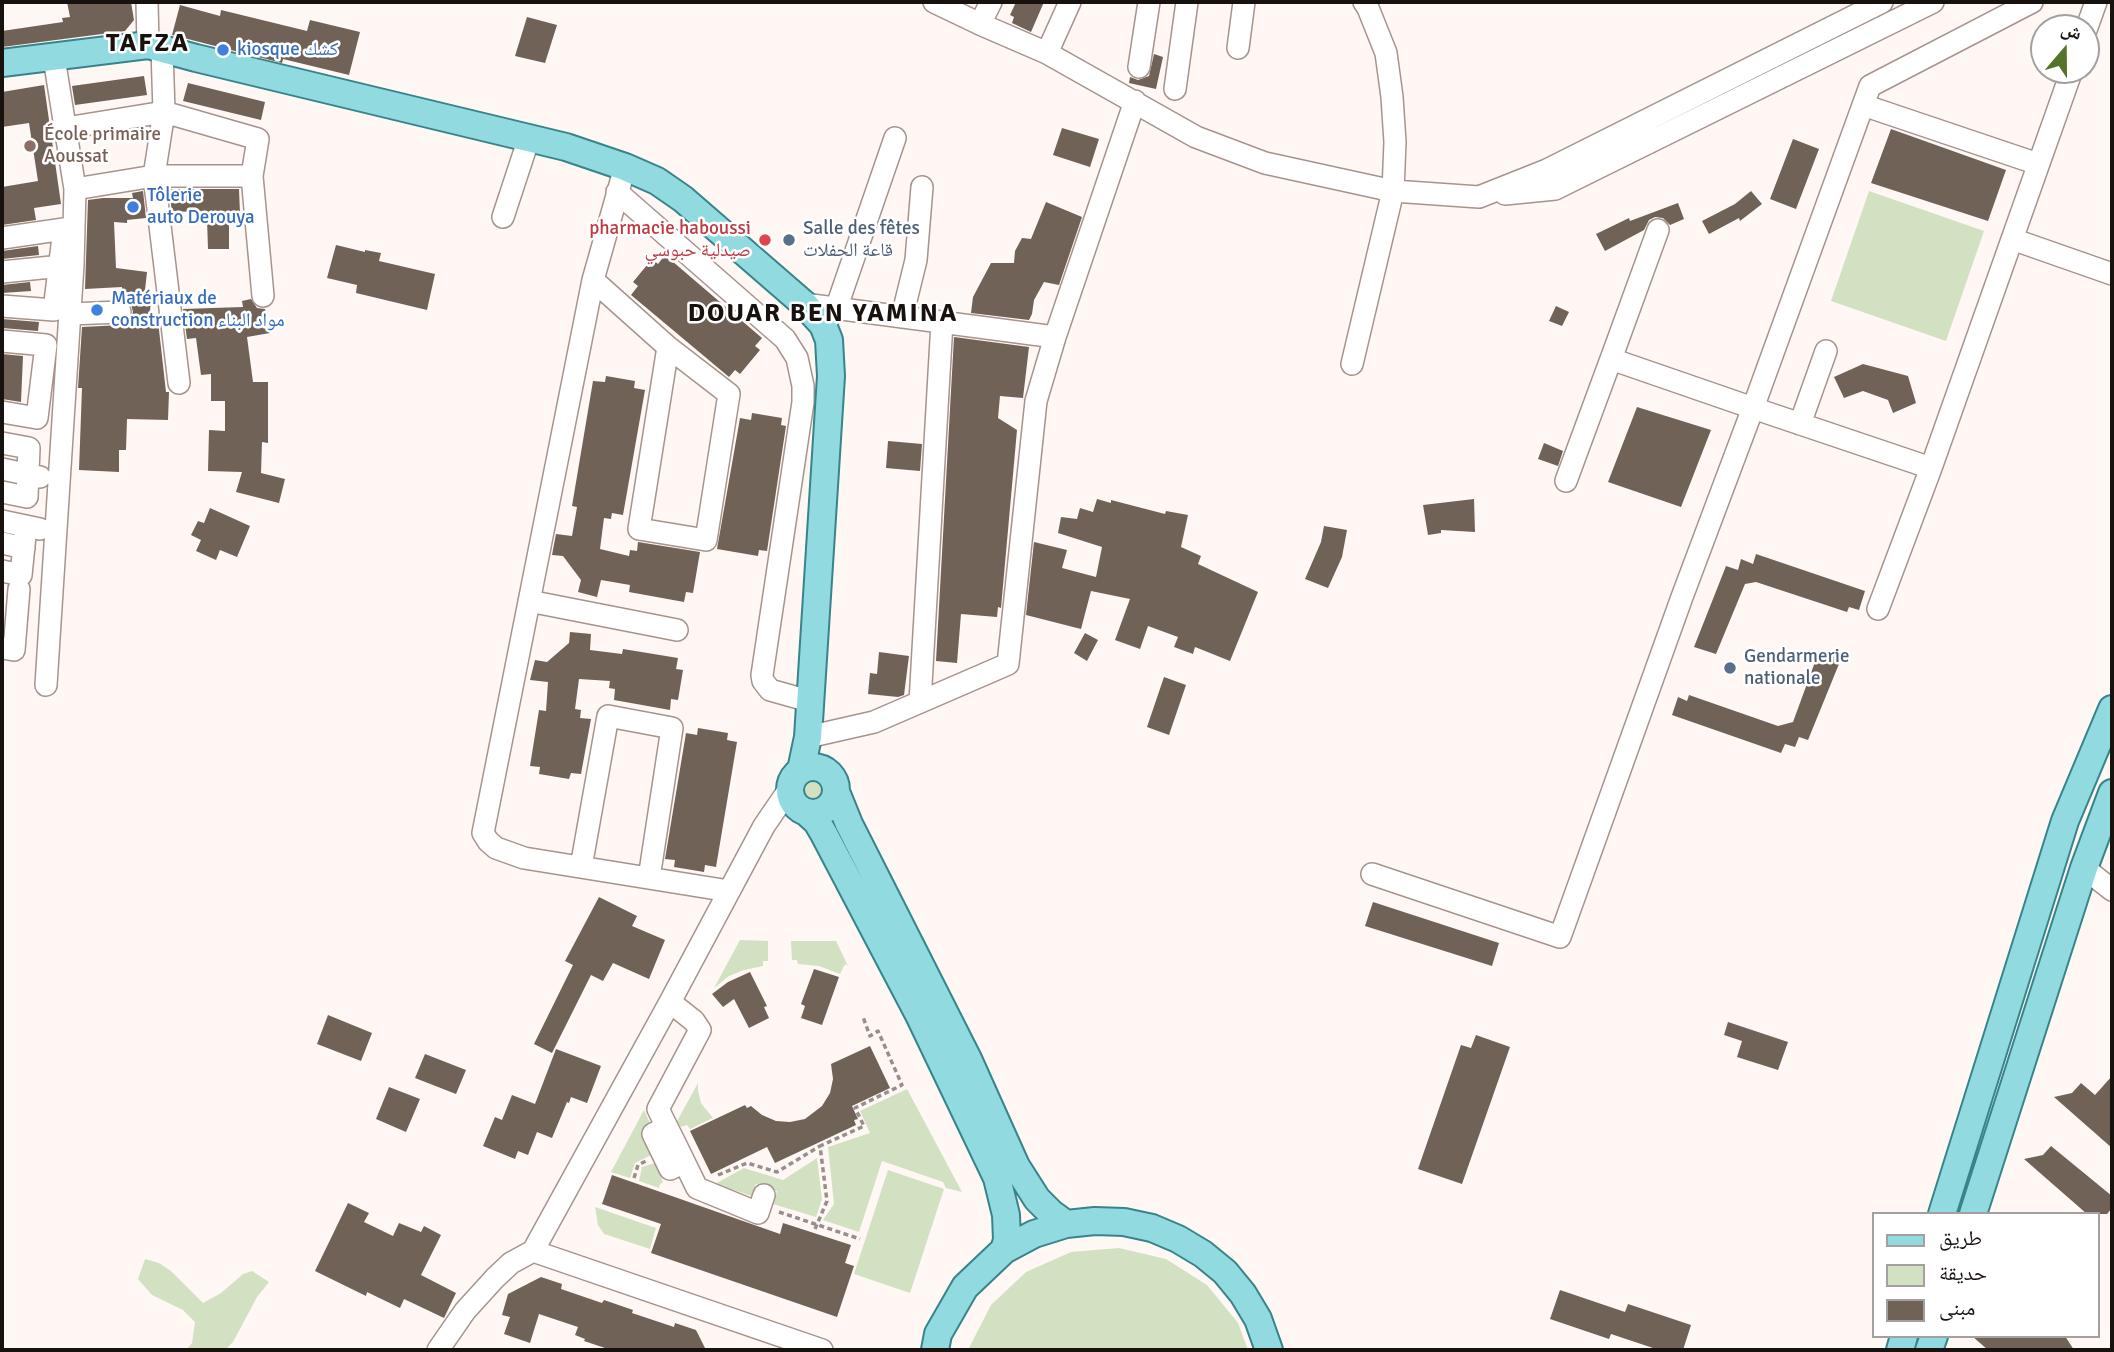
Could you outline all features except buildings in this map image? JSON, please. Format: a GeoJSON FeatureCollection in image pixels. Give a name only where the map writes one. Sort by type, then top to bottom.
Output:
{"type":"FeatureCollection","features":[{"type":"Feature","properties":{"kind":"main road"},"geometry":{"type":"LineString","coordinates":[[2,63],[155,47],[566,147],[657,181],[683,200],[804,304],[830,317],[831,376],[808,737],[813,780],[849,824],[968,1059],[1016,1166],[1037,1199],[1066,1224]]}},
{"type":"Feature","properties":{"kind":"main road"},"geometry":{"type":"LineString","coordinates":[[1943,1212],[2065,821],[2112,709]]}},
{"type":"Feature","properties":{"kind":"main road"},"geometry":{"type":"LineString","coordinates":[[813,780],[794,803],[817,822],[824,834],[919,1015],[996,1178],[1006,1215],[1007,1240],[1004,1250]]}},
{"type":"Feature","properties":{"kind":"main road"},"geometry":{"type":"LineString","coordinates":[[806,812],[820,812],[835,798],[813,780]]}},
{"type":"Feature","properties":{"kind":"main road"},"geometry":{"type":"LineString","coordinates":[[1974,1212],[2084,868],[2112,793]]}},
{"type":"Feature","properties":{"kind":"main road"},"geometry":{"type":"LineString","coordinates":[[935,1350],[938,1334],[965,1287],[1004,1250],[1034,1234],[1066,1224],[1095,1221],[1152,1228],[1203,1254],[1225,1272],[1243,1294],[1258,1319],[1269,1350]]}},
{"type":"Feature","properties":{"kind":"street"},"geometry":{"type":"LineString","coordinates":[[146,2],[164,112],[154,176],[179,383]]}},
{"type":"Feature","properties":{"kind":"street"},"geometry":{"type":"LineString","coordinates":[[934,2],[1047,53],[1196,137],[1265,163],[1393,191],[1479,197],[1551,179],[1933,2]]}},
{"type":"Feature","properties":{"kind":"street"},"geometry":{"type":"LineString","coordinates":[[980,24],[991,2]]}},
{"type":"Feature","properties":{"kind":"street"},"geometry":{"type":"LineString","coordinates":[[1047,53],[1070,2]]}},
{"type":"Feature","properties":{"kind":"street"},"geometry":{"type":"LineString","coordinates":[[1139,67],[1149,2]]}},
{"type":"Feature","properties":{"kind":"street"},"geometry":{"type":"LineString","coordinates":[[1175,89],[1188,2]]}},
{"type":"Feature","properties":{"kind":"street"},"geometry":{"type":"LineString","coordinates":[[1238,48],[1244,2]]}},
{"type":"Feature","properties":{"kind":"street"},"geometry":{"type":"LineString","coordinates":[[1352,364],[1393,191],[1395,142],[1386,52],[1364,2]]}},
{"type":"Feature","properties":{"kind":"street"},"geometry":{"type":"LineString","coordinates":[[1551,179],[1882,2]]}},
{"type":"Feature","properties":{"kind":"street"},"geometry":{"type":"LineString","coordinates":[[1372,874],[1560,937],[1870,86],[2032,2]]}},
{"type":"Feature","properties":{"kind":"street"},"geometry":{"type":"LineString","coordinates":[[2,306],[54,310],[66,265],[75,189],[54,58]]}},
{"type":"Feature","properties":{"kind":"street"},"geometry":{"type":"LineString","coordinates":[[1878,609],[1931,468],[2067,84]]}},
{"type":"Feature","properties":{"kind":"street"},"geometry":{"type":"LineString","coordinates":[[808,737],[874,722],[1008,664],[1036,401],[1135,101]]}},
{"type":"Feature","properties":{"kind":"street"},"geometry":{"type":"LineString","coordinates":[[1863,105],[2038,164]]}},
{"type":"Feature","properties":{"kind":"street"},"geometry":{"type":"LineString","coordinates":[[66,128],[164,112],[258,139],[252,176],[263,296]]}},
{"type":"Feature","properties":{"kind":"street"},"geometry":{"type":"LineString","coordinates":[[503,217],[529,138]]}},
{"type":"Feature","properties":{"kind":"street"},"geometry":{"type":"LineString","coordinates":[[895,138],[830,317],[902,317],[1055,337]]}},
{"type":"Feature","properties":{"kind":"street"},"geometry":{"type":"LineString","coordinates":[[625,167],[593,280],[483,833],[496,848],[524,858],[729,891]]}},
{"type":"Feature","properties":{"kind":"street"},"geometry":{"type":"LineString","coordinates":[[75,189],[154,176],[252,176]]}},
{"type":"Feature","properties":{"kind":"street"},"geometry":{"type":"LineString","coordinates":[[902,317],[916,260],[922,187]]}},
{"type":"Feature","properties":{"kind":"street"},"geometry":{"type":"LineString","coordinates":[[617,192],[785,339],[797,358],[803,386],[803,402],[762,675],[763,681],[771,690],[810,701]]}},
{"type":"Feature","properties":{"kind":"street"},"geometry":{"type":"LineString","coordinates":[[2,238],[64,229],[70,314],[46,685]]}},
{"type":"Feature","properties":{"kind":"street"},"geometry":{"type":"LineString","coordinates":[[1566,481],[1658,230]]}},
{"type":"Feature","properties":{"kind":"street"},"geometry":{"type":"LineString","coordinates":[[2012,239],[2112,274]]}},
{"type":"Feature","properties":{"kind":"street"},"geometry":{"type":"LineString","coordinates":[[2,272],[66,265]]}},
{"type":"Feature","properties":{"kind":"street"},"geometry":{"type":"LineString","coordinates":[[593,280],[668,347],[729,394],[706,540],[639,529],[668,347]]}},
{"type":"Feature","properties":{"kind":"street"},"geometry":{"type":"LineString","coordinates":[[70,314],[120,312]]}},
{"type":"Feature","properties":{"kind":"street"},"geometry":{"type":"LineString","coordinates":[[919,702],[942,322]]}},
{"type":"Feature","properties":{"kind":"street"},"geometry":{"type":"LineString","coordinates":[[2,341],[47,345],[37,418],[2,412]]}},
{"type":"Feature","properties":{"kind":"street"},"geometry":{"type":"LineString","coordinates":[[1800,424],[1826,351]]}},
{"type":"Feature","properties":{"kind":"street"},"geometry":{"type":"LineString","coordinates":[[1611,359],[1931,468]]}},
{"type":"Feature","properties":{"kind":"street"},"geometry":{"type":"LineString","coordinates":[[43,368],[66,371]]}},
{"type":"Feature","properties":{"kind":"street"},"geometry":{"type":"LineString","coordinates":[[2,443],[29,448],[27,497],[2,492]]}},
{"type":"Feature","properties":{"kind":"street"},"geometry":{"type":"LineString","coordinates":[[2,469],[59,481]]}},
{"type":"Feature","properties":{"kind":"street"},"geometry":{"type":"LineString","coordinates":[[2,521],[55,532]]}},
{"type":"Feature","properties":{"kind":"street"},"geometry":{"type":"LineString","coordinates":[[2,570],[21,575],[26,526]]}},
{"type":"Feature","properties":{"kind":"street"},"geometry":{"type":"LineString","coordinates":[[2,543],[24,548]]}},
{"type":"Feature","properties":{"kind":"street"},"geometry":{"type":"LineString","coordinates":[[2,648],[14,650],[9,618],[10,588],[51,595]]}},
{"type":"Feature","properties":{"kind":"street"},"geometry":{"type":"LineString","coordinates":[[529,601],[677,630]]}},
{"type":"Feature","properties":{"kind":"street"},"geometry":{"type":"LineString","coordinates":[[581,867],[608,716],[672,728],[649,878]]}},
{"type":"Feature","properties":{"kind":"street"},"geometry":{"type":"LineString","coordinates":[[438,1350],[465,1311],[495,1278],[511,1263],[533,1251],[764,826],[813,780]]}},
{"type":"Feature","properties":{"kind":"street"},"geometry":{"type":"LineString","coordinates":[[2084,868],[2112,890]]}},
{"type":"Feature","properties":{"kind":"street"},"geometry":{"type":"LineString","coordinates":[[670,1002],[694,1021],[700,1030],[658,1109],[697,1188],[758,1213],[762,1201]]}},
{"type":"Feature","properties":{"kind":"street"},"geometry":{"type":"LineString","coordinates":[[533,1251],[822,1350]]}},
{"type":"Feature","properties":{"kind":"path"},"geometry":{"type":"LineString","coordinates":[[695,1185],[747,1163],[777,1172],[820,1146],[864,1126],[855,1108],[902,1085],[878,1031],[870,1036],[863,1017]]}},
{"type":"Feature","properties":{"kind":"path"},"geometry":{"type":"LineString","coordinates":[[816,1227],[827,1201],[820,1146]]}},
{"type":"Feature","properties":{"kind":"path"},"geometry":{"type":"LineString","coordinates":[[762,1201],[816,1227],[860,1240]]}},
{"type":"Feature","properties":{"kind":"green space"},"geometry":{"type":"Polygon","coordinates":[[[1869,191],[1984,231],[1946,341],[1831,301],[1869,191]]]}},
{"type":"Feature","properties":{"kind":"green space"},"geometry":{"type":"Polygon","coordinates":[[[811,775],[820,779],[824,788],[820,797],[811,801],[802,797],[798,788],[802,779],[811,775]]]}},
{"type":"Feature","properties":{"kind":"green space"},"geometry":{"type":"Polygon","coordinates":[[[740,940],[768,941],[768,961],[763,961],[763,966],[729,976],[714,988],[740,940]]]}},
{"type":"Feature","properties":{"kind":"green space"},"geometry":{"type":"Polygon","coordinates":[[[791,941],[836,941],[848,966],[845,964],[840,974],[819,966],[798,964],[797,960],[792,960],[791,941]]]}},
{"type":"Feature","properties":{"kind":"green space"},"geometry":{"type":"Polygon","coordinates":[[[698,1083],[701,1103],[713,1118],[690,1129],[687,1125],[681,1127],[677,1121],[698,1083]]]}},
{"type":"Feature","properties":{"kind":"green space"},"geometry":{"type":"Polygon","coordinates":[[[907,1089],[962,1192],[946,1188],[943,1182],[882,1161],[859,1232],[823,1220],[834,1204],[828,1147],[870,1133],[860,1111],[907,1089]]]}},
{"type":"Feature","properties":{"kind":"green space"},"geometry":{"type":"Polygon","coordinates":[[[644,1110],[651,1125],[641,1131],[651,1155],[635,1163],[630,1178],[611,1172],[644,1110]]]}},
{"type":"Feature","properties":{"kind":"green space"},"geometry":{"type":"Polygon","coordinates":[[[817,1158],[822,1199],[816,1217],[773,1204],[777,1191],[756,1184],[752,1196],[715,1184],[744,1168],[783,1180],[817,1158]]]}},
{"type":"Feature","properties":{"kind":"green space"},"geometry":{"type":"Polygon","coordinates":[[[655,1163],[663,1182],[659,1188],[639,1181],[642,1167],[655,1163]]]}},
{"type":"Feature","properties":{"kind":"green space"},"geometry":{"type":"Polygon","coordinates":[[[888,1170],[944,1189],[910,1293],[854,1274],[888,1170]]]}},
{"type":"Feature","properties":{"kind":"green space"},"geometry":{"type":"Polygon","coordinates":[[[595,1207],[656,1228],[650,1249],[604,1234],[598,1225],[595,1207]]]}},
{"type":"Feature","properties":{"kind":"green space"},"geometry":{"type":"Polygon","coordinates":[[[1119,1248],[1166,1259],[1207,1285],[1238,1323],[1248,1350],[968,1350],[991,1305],[1026,1272],[1071,1252],[1119,1248]]]}},
{"type":"Feature","properties":{"kind":"green space"},"geometry":{"type":"Polygon","coordinates":[[[145,1259],[159,1263],[171,1271],[203,1303],[221,1293],[243,1274],[252,1271],[269,1282],[257,1297],[233,1342],[225,1350],[186,1350],[192,1343],[195,1322],[183,1310],[152,1295],[138,1279],[145,1259]]]}},
{"type":"Feature","properties":{"kind":"place","name":"kiosque كشك"},"geometry":{"type":"Point","coordinates":[223,50]}},
{"type":"Feature","properties":{"kind":"place","name":"École primaire Aoussat"},"geometry":{"type":"Point","coordinates":[30,146]}},
{"type":"Feature","properties":{"kind":"place","name":"Tôlerie auto Derouya"},"geometry":{"type":"Point","coordinates":[133,207]}},
{"type":"Feature","properties":{"kind":"place","name":"pharmacie haboussi صيدلية حبوسي"},"geometry":{"type":"Point","coordinates":[765,240]}},
{"type":"Feature","properties":{"kind":"place","name":"Salle des fêtes قاعة الحفلات"},"geometry":{"type":"Point","coordinates":[789,240]}},
{"type":"Feature","properties":{"kind":"place","name":"Matériaux de construction مواد البناء"},"geometry":{"type":"Point","coordinates":[97,310]}},
{"type":"Feature","properties":{"kind":"place","name":"Gendarmerie nationale"},"geometry":{"type":"Point","coordinates":[1730,668]}},
{"type":"Feature","properties":{"kind":"district","name":"TAFZA"},"geometry":{"type":"Point","coordinates":[148,44]}},
{"type":"Feature","properties":{"kind":"district","name":"DOUAR BEN YAMINA"},"geometry":{"type":"Point","coordinates":[823,314]}}]}
